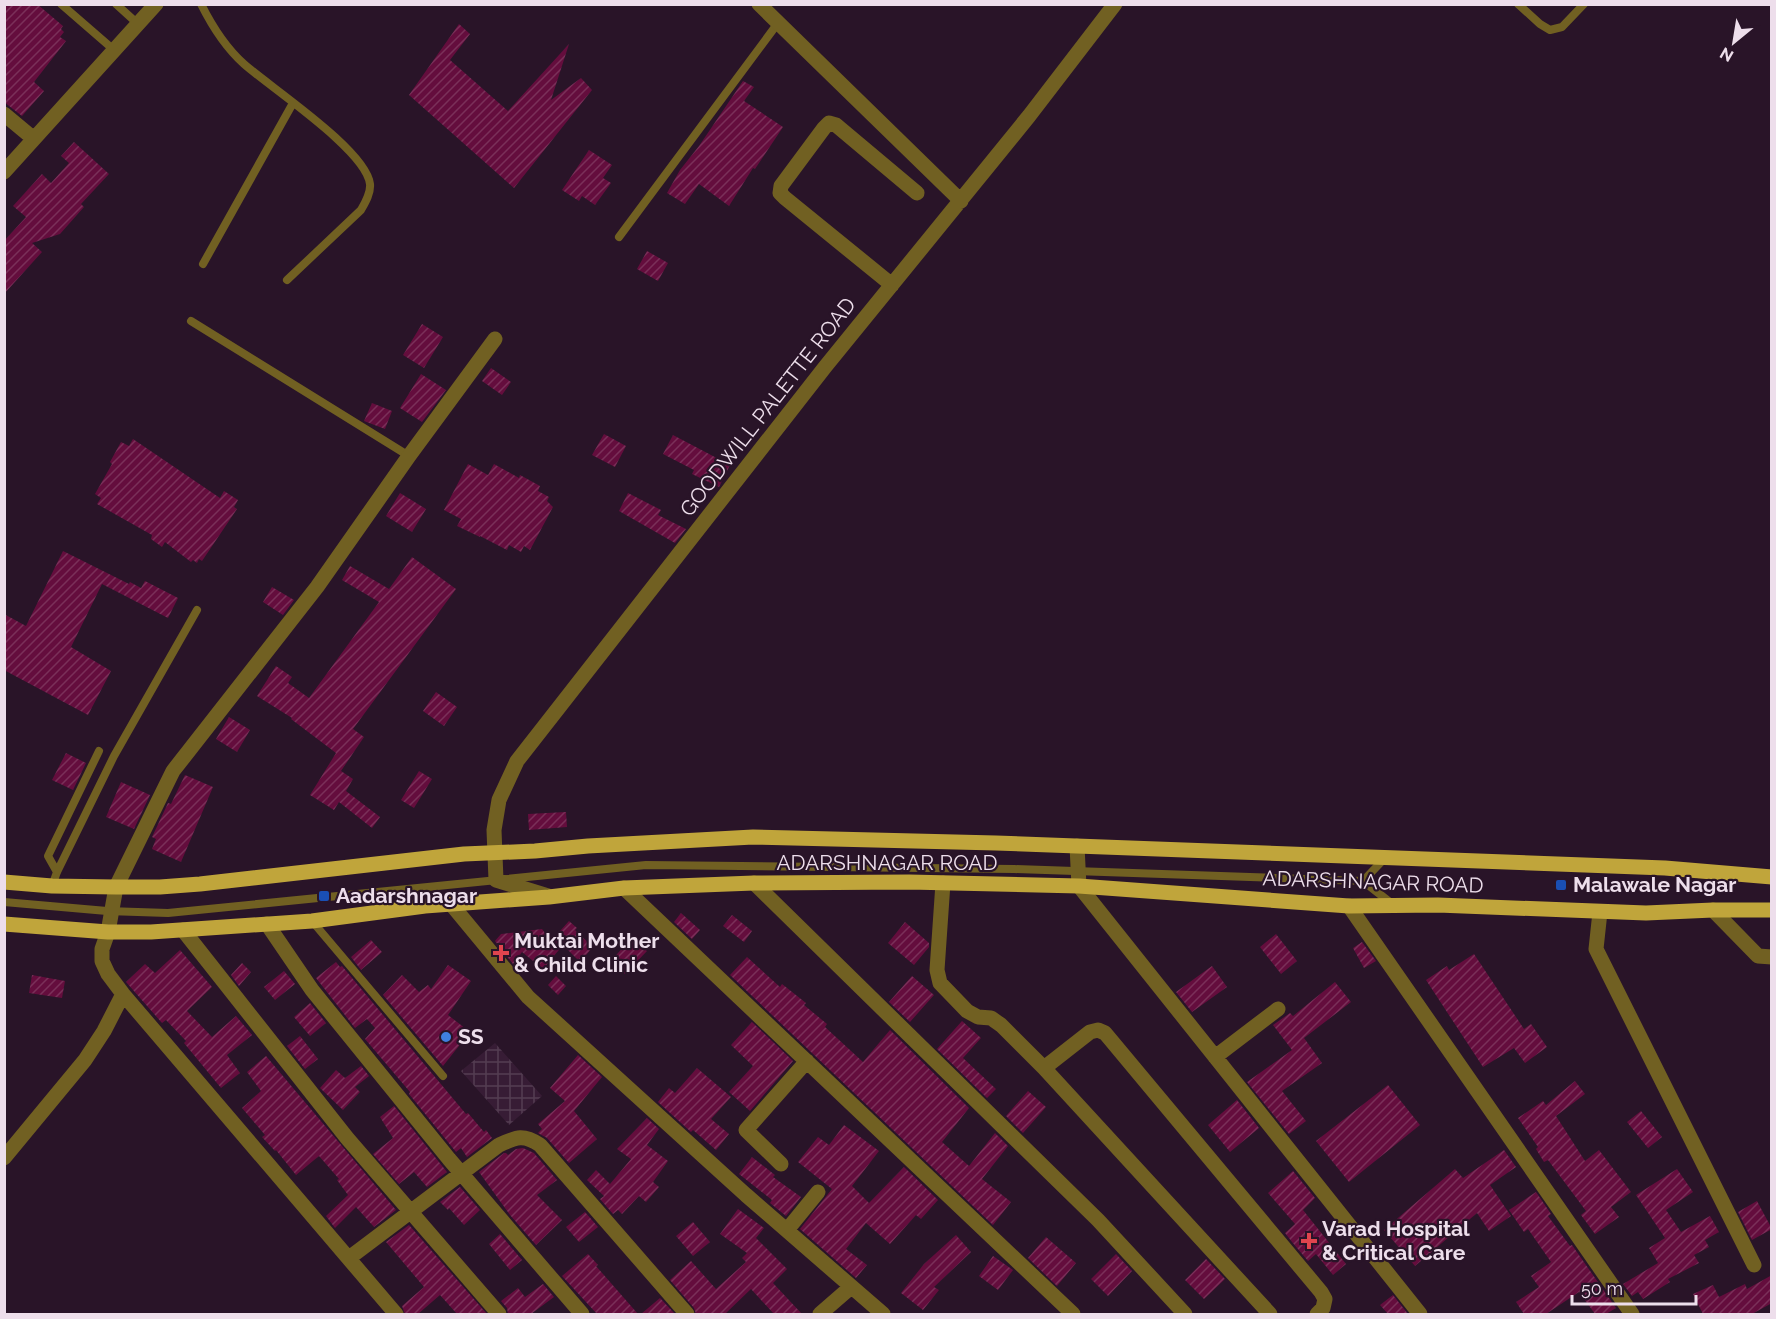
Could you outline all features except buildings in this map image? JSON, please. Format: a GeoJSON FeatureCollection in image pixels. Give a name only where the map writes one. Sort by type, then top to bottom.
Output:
{"type":"FeatureCollection","features":[{"type":"Feature","properties":{"kind":"main road","name":"ADARSHNAGAR ROAD"},"geometry":{"type":"LineString","coordinates":[[4,882],[55,879],[116,887],[160,887],[464,854],[495,854],[588,846],[753,837],[1077,846],[1665,868],[1772,877]]}},
{"type":"Feature","properties":{"kind":"main road","name":"ADARSHNAGAR ROAD"},"geometry":{"type":"LineString","coordinates":[[4,924],[108,932],[183,930],[312,921],[451,904],[549,897],[624,888],[754,883],[943,883],[1078,879],[1349,906],[1438,904],[1646,913],[1772,910]]}},
{"type":"Feature","properties":{"kind":"street"},"geometry":{"type":"LineString","coordinates":[[4,172],[156,4]]}},
{"type":"Feature","properties":{"kind":"street"},"geometry":{"type":"LineString","coordinates":[[759,4],[961,201]]}},
{"type":"Feature","properties":{"kind":"street","name":"GOODWILL PALETTE ROAD"},"geometry":{"type":"LineString","coordinates":[[496,880],[494,830],[499,800],[517,761],[818,376],[1029,116],[1115,4]]}},
{"type":"Feature","properties":{"kind":"street"},"geometry":{"type":"LineString","coordinates":[[4,114],[34,139]]}},
{"type":"Feature","properties":{"kind":"street"},"geometry":{"type":"LineString","coordinates":[[892,285],[785,198],[780,193],[781,186],[829,123],[836,124],[916,193]]}},
{"type":"Feature","properties":{"kind":"street"},"geometry":{"type":"LineString","coordinates":[[396,1314],[123,994],[108,975],[102,961],[102,949],[108,932],[116,887],[173,771],[317,587],[495,339]]}},
{"type":"Feature","properties":{"kind":"street"},"geometry":{"type":"LineString","coordinates":[[1077,846],[1078,879],[1215,1058],[1420,1314]]}},
{"type":"Feature","properties":{"kind":"street"},"geometry":{"type":"LineString","coordinates":[[496,880],[549,897]]}},
{"type":"Feature","properties":{"kind":"street"},"geometry":{"type":"LineString","coordinates":[[754,883],[1098,1220],[1185,1314]]}},
{"type":"Feature","properties":{"kind":"street"},"geometry":{"type":"LineString","coordinates":[[943,883],[937,970],[940,983],[967,1011],[978,1017],[991,1018],[1001,1025],[1044,1068],[1270,1314]]}},
{"type":"Feature","properties":{"kind":"street"},"geometry":{"type":"LineString","coordinates":[[624,888],[1073,1314]]}},
{"type":"Feature","properties":{"kind":"street"},"geometry":{"type":"LineString","coordinates":[[451,904],[528,998],[883,1314]]}},
{"type":"Feature","properties":{"kind":"street"},"geometry":{"type":"LineString","coordinates":[[1349,906],[1628,1313]]}},
{"type":"Feature","properties":{"kind":"street"},"geometry":{"type":"LineString","coordinates":[[1713,910],[1758,956],[1772,957]]}},
{"type":"Feature","properties":{"kind":"street"},"geometry":{"type":"LineString","coordinates":[[1600,912],[1596,949],[1754,1265]]}},
{"type":"Feature","properties":{"kind":"street"},"geometry":{"type":"LineString","coordinates":[[267,924],[312,990],[462,1174],[582,1314]]}},
{"type":"Feature","properties":{"kind":"street"},"geometry":{"type":"LineString","coordinates":[[183,930],[347,1138],[499,1314]]}},
{"type":"Feature","properties":{"kind":"street"},"geometry":{"type":"LineString","coordinates":[[4,1158],[85,1060],[104,1031],[123,994]]}},
{"type":"Feature","properties":{"kind":"street"},"geometry":{"type":"LineString","coordinates":[[1215,1058],[1278,1009]]}},
{"type":"Feature","properties":{"kind":"street"},"geometry":{"type":"LineString","coordinates":[[1044,1068],[1090,1032],[1098,1030],[1105,1034],[1321,1292],[1325,1299],[1323,1308],[1317,1314]]}},
{"type":"Feature","properties":{"kind":"street"},"geometry":{"type":"LineString","coordinates":[[781,1164],[746,1130],[807,1061]]}},
{"type":"Feature","properties":{"kind":"street"},"geometry":{"type":"LineString","coordinates":[[349,1258],[499,1145],[521,1137],[540,1145],[687,1314]]}},
{"type":"Feature","properties":{"kind":"street"},"geometry":{"type":"LineString","coordinates":[[787,1230],[818,1192]]}},
{"type":"Feature","properties":{"kind":"street"},"geometry":{"type":"LineString","coordinates":[[820,1314],[851,1287]]}},
{"type":"Feature","properties":{"kind":"lane"},"geometry":{"type":"LineString","coordinates":[[61,4],[114,50]]}},
{"type":"Feature","properties":{"kind":"lane"},"geometry":{"type":"LineString","coordinates":[[116,4],[138,24]]}},
{"type":"Feature","properties":{"kind":"lane"},"geometry":{"type":"LineString","coordinates":[[201,4],[210,22],[244,64],[346,148],[362,167],[370,184],[361,210],[286,280]]}},
{"type":"Feature","properties":{"kind":"lane"},"geometry":{"type":"LineString","coordinates":[[1518,4],[1550,30],[1562,27],[1584,4]]}},
{"type":"Feature","properties":{"kind":"lane"},"geometry":{"type":"LineString","coordinates":[[619,237],[778,23]]}},
{"type":"Feature","properties":{"kind":"lane"},"geometry":{"type":"LineString","coordinates":[[203,264],[293,103]]}},
{"type":"Feature","properties":{"kind":"lane"},"geometry":{"type":"LineString","coordinates":[[191,321],[409,456]]}},
{"type":"Feature","properties":{"kind":"lane"},"geometry":{"type":"LineString","coordinates":[[55,879],[114,756],[197,610]]}},
{"type":"Feature","properties":{"kind":"lane"},"geometry":{"type":"LineString","coordinates":[[55,879],[48,855],[99,751]]}},
{"type":"Feature","properties":{"kind":"lane"},"geometry":{"type":"LineString","coordinates":[[1363,881],[1385,858]]}},
{"type":"Feature","properties":{"kind":"lane"},"geometry":{"type":"LineString","coordinates":[[4,902],[168,913],[646,865],[1014,869],[1078,879],[1363,881],[1393,905]]}},
{"type":"Feature","properties":{"kind":"lane"},"geometry":{"type":"LineString","coordinates":[[312,921],[443,1076]]}},
{"type":"Feature","properties":{"kind":"shaded area"},"geometry":{"type":"Polygon","coordinates":[[[495,1043],[542,1096],[509,1125],[461,1071],[495,1043]]]}},
{"type":"Feature","properties":{"kind":"place","name":"Malawale Nagar"},"geometry":{"type":"Point","coordinates":[1561,885]}},
{"type":"Feature","properties":{"kind":"place","name":"Aadarshnagar"},"geometry":{"type":"Point","coordinates":[324,896]}},
{"type":"Feature","properties":{"kind":"place","name":"Muktai Mother & Child Clinic"},"geometry":{"type":"Point","coordinates":[501,953]}},
{"type":"Feature","properties":{"kind":"place","name":"SS"},"geometry":{"type":"Point","coordinates":[446,1037]}},
{"type":"Feature","properties":{"kind":"place","name":"Varad Hospital & Critical Care"},"geometry":{"type":"Point","coordinates":[1309,1241]}}]}
